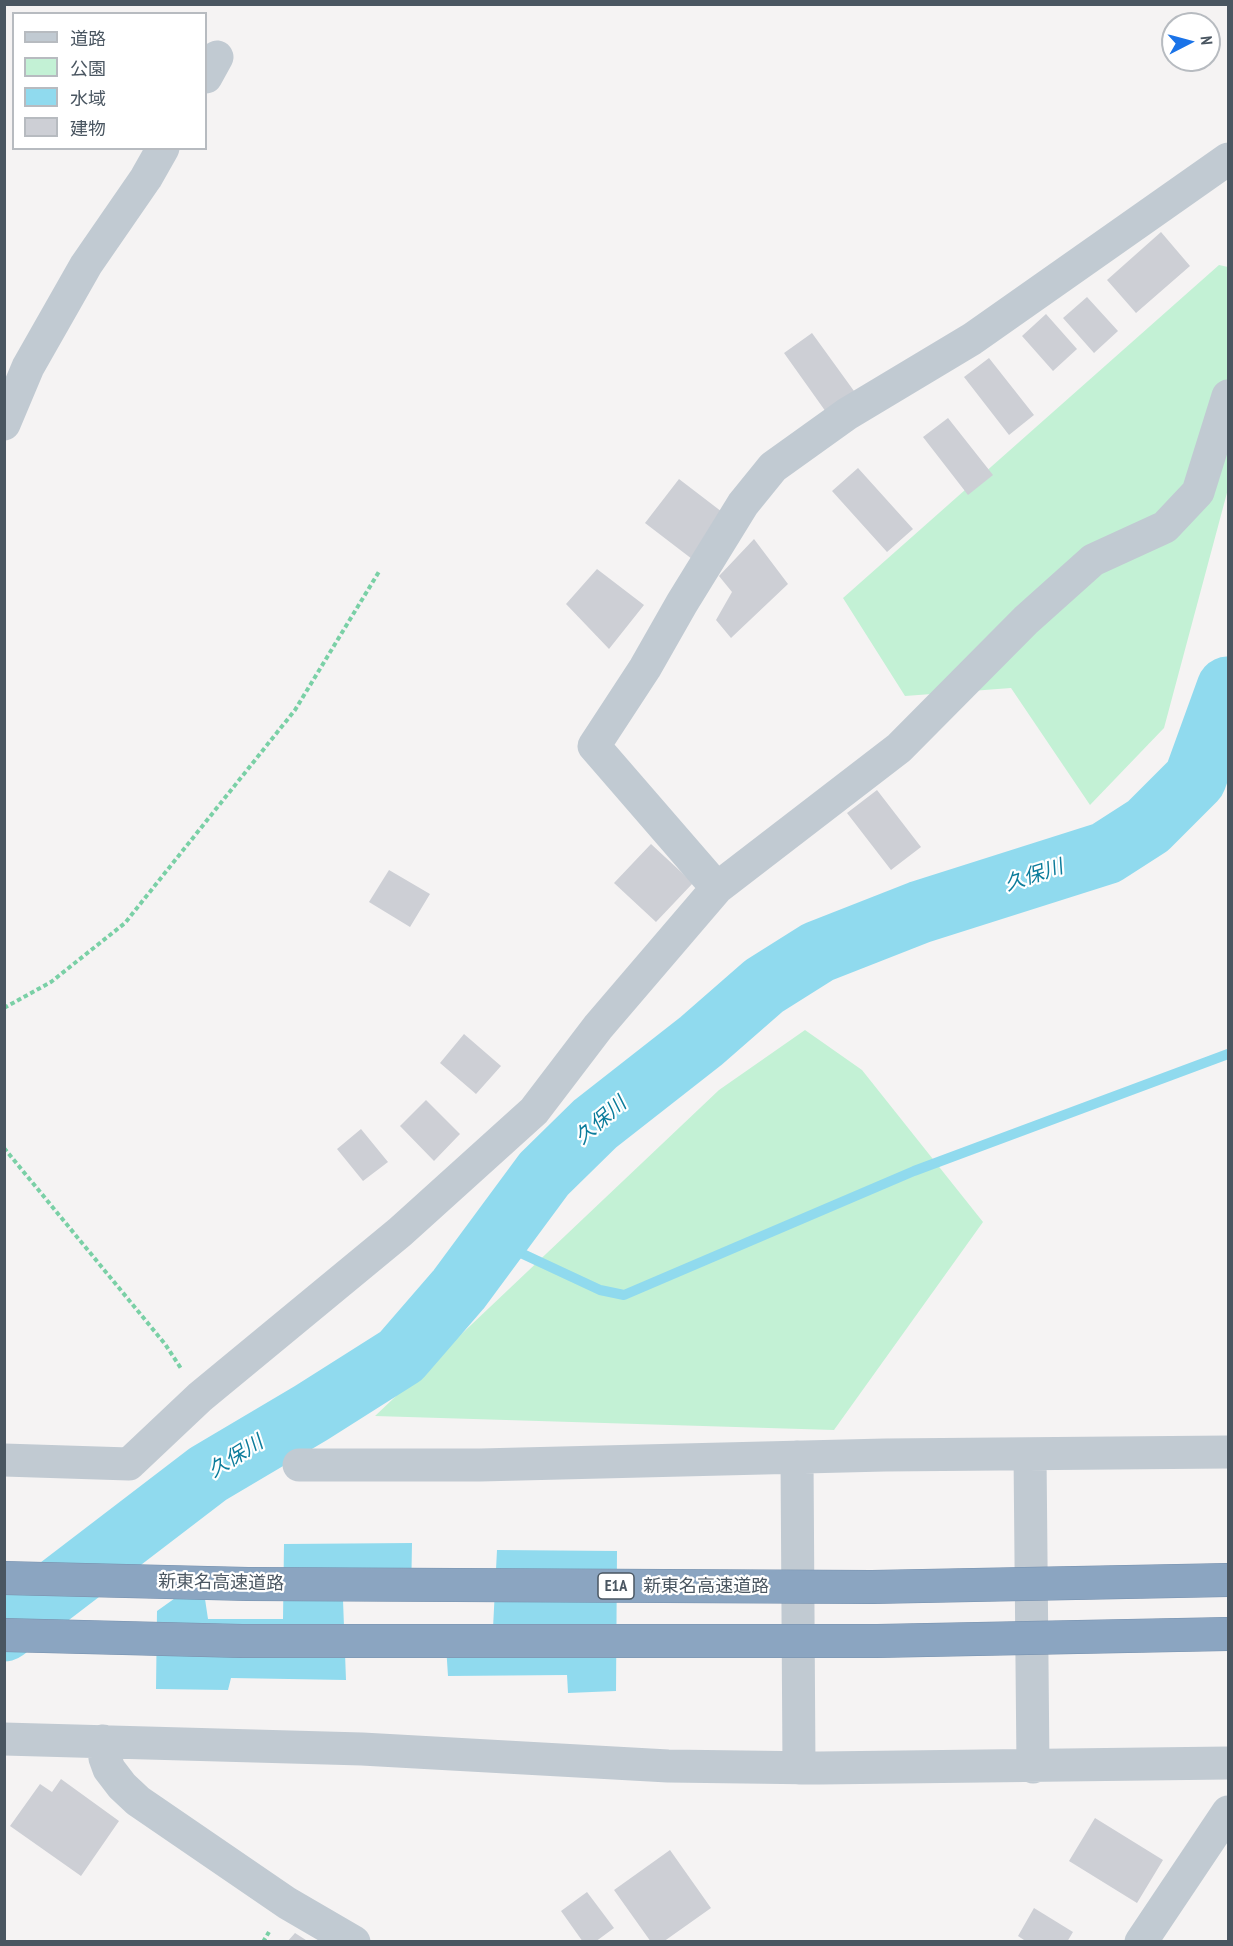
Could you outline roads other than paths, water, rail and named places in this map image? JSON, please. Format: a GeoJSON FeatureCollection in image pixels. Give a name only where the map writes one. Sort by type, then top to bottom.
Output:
{"type":"FeatureCollection","features":[{"type":"Feature","properties":{"kind":"highway","name":"新東名高速道路"},"geometry":{"type":"LineString","coordinates":[[4,1578],[260,1584],[860,1587],[1228,1580]]}},
{"type":"Feature","properties":{"kind":"highway"},"geometry":{"type":"LineString","coordinates":[[4,1635],[242,1641],[877,1641],[1228,1634]]}},
{"type":"Feature","properties":{"kind":"street"},"geometry":{"type":"LineString","coordinates":[[4,424],[28,367],[86,265],[146,178],[162,150]]}},
{"type":"Feature","properties":{"kind":"street"},"geometry":{"type":"LineString","coordinates":[[717,888],[594,746],[645,668],[743,504],[773,467],[847,414],[972,339],[1228,159]]}},
{"type":"Feature","properties":{"kind":"street"},"geometry":{"type":"LineString","coordinates":[[4,1460],[129,1464],[200,1397],[400,1232],[534,1111],[598,1027],[717,888],[899,748],[1026,620],[1093,560],[1165,526],[1198,492],[1228,396]]}},
{"type":"Feature","properties":{"kind":"street"},"geometry":{"type":"LineString","coordinates":[[299,1464],[491,1465],[797,1457],[1228,1452]]}},
{"type":"Feature","properties":{"kind":"street"},"geometry":{"type":"LineString","coordinates":[[1030,1454],[1033,1767]]}},
{"type":"Feature","properties":{"kind":"street"},"geometry":{"type":"LineString","coordinates":[[797,1457],[799,1768]]}},
{"type":"Feature","properties":{"kind":"street"},"geometry":{"type":"LineString","coordinates":[[4,1739],[362,1749],[657,1765],[799,1768],[1033,1767],[1228,1762]]}},
{"type":"Feature","properties":{"kind":"street"},"geometry":{"type":"LineString","coordinates":[[104,1741],[105,1758],[109,1769],[138,1801],[287,1903],[354,1941]]}},
{"type":"Feature","properties":{"kind":"street"},"geometry":{"type":"LineString","coordinates":[[1141,1941],[1228,1812]]}},
{"type":"Feature","properties":{"kind":"water"},"geometry":{"type":"Polygon","coordinates":[[[412,1543],[411,1600],[343,1600],[346,1680],[231,1678],[228,1690],[156,1689],[157,1611],[178,1596],[205,1599],[208,1619],[283,1619],[284,1544],[412,1543]]]}},
{"type":"Feature","properties":{"kind":"water"},"geometry":{"type":"Polygon","coordinates":[[[497,1550],[617,1551],[616,1691],[568,1693],[567,1675],[448,1676],[445,1630],[493,1628],[497,1550]]]}},
{"type":"Feature","properties":{"kind":"waterway","name":"久保川"},"geometry":{"type":"LineString","coordinates":[[4,1630],[208,1474],[401,1356],[459,1289],[544,1174],[595,1124],[701,1041],[764,986],[818,952],[920,912],[1106,853],[1148,826],[1195,779],[1228,688]]}},
{"type":"Feature","properties":{"kind":"waterway"},"geometry":{"type":"LineString","coordinates":[[495,1241],[600,1290],[624,1295],[914,1171],[1228,1054]]}}]}
